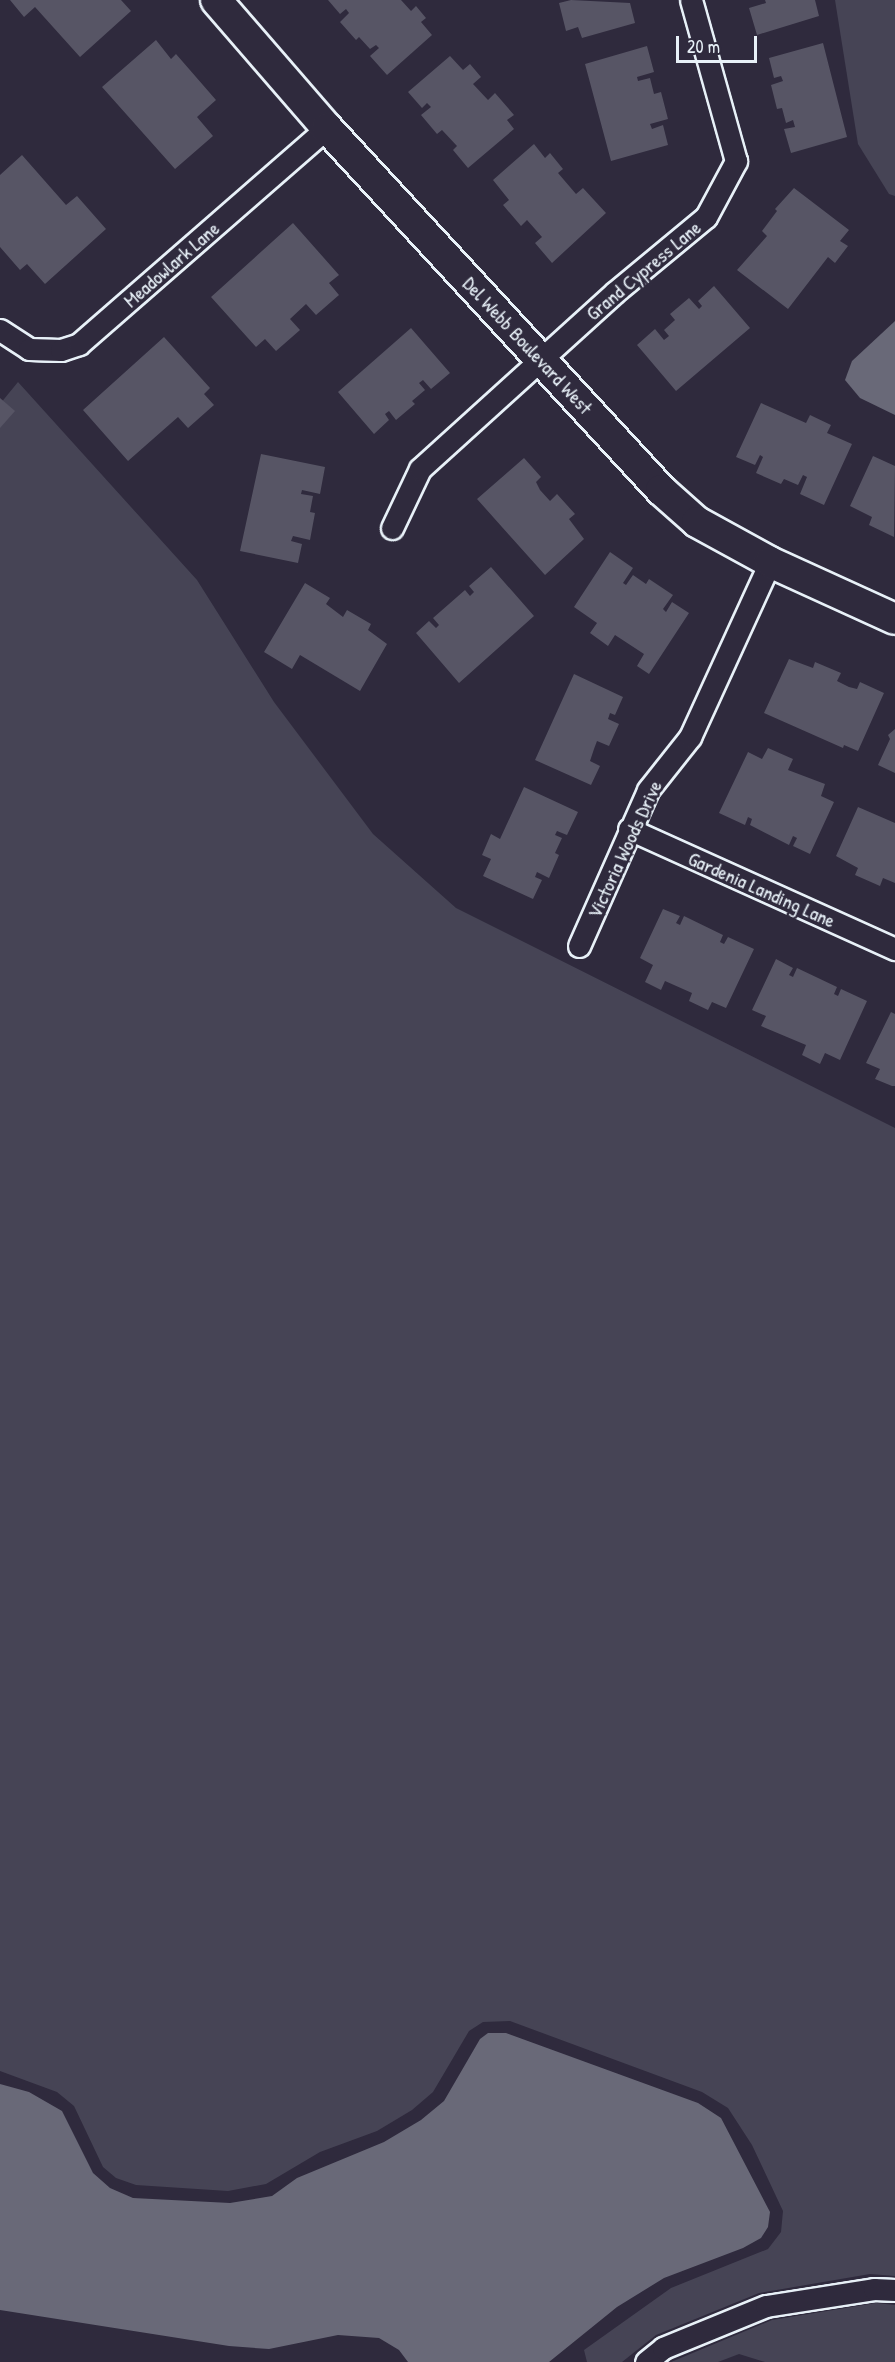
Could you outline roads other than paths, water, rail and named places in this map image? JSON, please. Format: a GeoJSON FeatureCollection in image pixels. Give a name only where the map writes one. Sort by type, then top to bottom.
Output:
{"type":"FeatureCollection","features":[{"type":"Feature","properties":{"kind":"street","name":"Del Webb Boulevard West"},"geometry":{"type":"LineString","coordinates":[[216,0],[327,128],[668,497],[698,522],[770,562],[895,619]]}},
{"type":"Feature","properties":{"kind":"street","name":"Grand Cypress Lane"},"geometry":{"type":"LineString","coordinates":[[392,528],[420,469],[541,357],[706,217],[736,161],[691,0]]}},
{"type":"Feature","properties":{"kind":"street","name":"Meadowlark Lane"},"geometry":{"type":"LineString","coordinates":[[0,330],[29,349],[61,350],[79,344],[327,128]]}},
{"type":"Feature","properties":{"kind":"street","name":"Victoria Woods Drive"},"geometry":{"type":"LineString","coordinates":[[579,946],[648,790],[690,737],[770,562]]}},
{"type":"Feature","properties":{"kind":"street","name":"Gardenia Landing Lane"},"geometry":{"type":"LineString","coordinates":[[629,829],[895,949]]}},
{"type":"Feature","properties":{"kind":"street"},"geometry":{"type":"LineString","coordinates":[[646,2362],[663,2348],[766,2306],[874,2289],[895,2290]]}},
{"type":"Feature","properties":{"kind":"water"},"geometry":{"type":"Polygon","coordinates":[[[895,321],[895,415],[860,398],[845,380],[852,361],[895,321]]]}},
{"type":"Feature","properties":{"kind":"water"},"geometry":{"type":"Polygon","coordinates":[[[488,2033],[506,2033],[698,2103],[721,2118],[770,2212],[768,2227],[761,2238],[743,2248],[664,2278],[617,2307],[549,2362],[408,2362],[399,2350],[379,2338],[338,2335],[269,2349],[229,2346],[0,2310],[0,2084],[29,2092],[62,2111],[93,2173],[110,2188],[133,2198],[230,2203],[272,2196],[297,2178],[384,2142],[421,2120],[444,2101],[480,2039],[488,2033]]]}}]}
